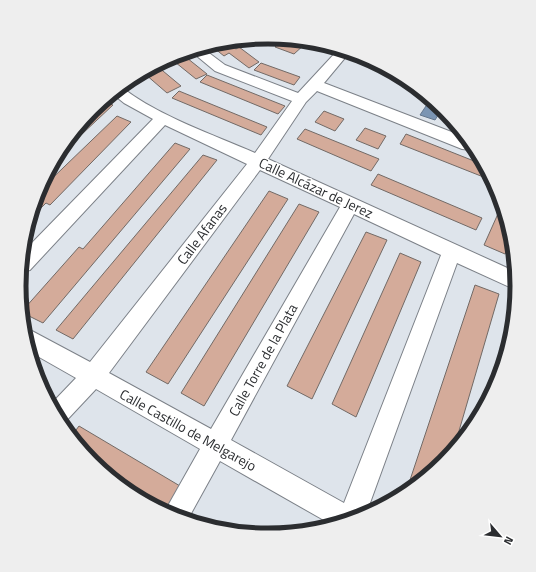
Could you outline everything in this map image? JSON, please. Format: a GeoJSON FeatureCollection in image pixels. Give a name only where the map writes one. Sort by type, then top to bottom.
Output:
{"type":"FeatureCollection","features":[{"type":"Feature","properties":{"kind":"street"},"geometry":{"type":"LineString","coordinates":[[201,53],[220,68],[301,99]]}},
{"type":"Feature","properties":{"kind":"street","name":"Calle Afanas"},"geometry":{"type":"LineString","coordinates":[[61,411],[94,376],[258,161],[301,99],[340,55]]}},
{"type":"Feature","properties":{"kind":"street"},"geometry":{"type":"LineString","coordinates":[[313,84],[463,143]]}},
{"type":"Feature","properties":{"kind":"street","name":"Calle Alcázar de Jerez"},"geometry":{"type":"LineString","coordinates":[[121,94],[129,100],[163,118],[509,278]]}},
{"type":"Feature","properties":{"kind":"street"},"geometry":{"type":"LineString","coordinates":[[28,259],[163,118]]}},
{"type":"Feature","properties":{"kind":"street","name":"Calle Torre de la Plata"},"geometry":{"type":"LineString","coordinates":[[178,511],[351,204]]}},
{"type":"Feature","properties":{"kind":"street"},"geometry":{"type":"LineString","coordinates":[[352,513],[452,251]]}},
{"type":"Feature","properties":{"kind":"street","name":"Calle Castillo de Melgarejo"},"geometry":{"type":"LineString","coordinates":[[33,341],[342,516]]}},
{"type":"Feature","properties":{"kind":"water"},"geometry":{"type":"Polygon","coordinates":[[[428,104],[438,114],[435,120],[420,115],[428,104]]]}},
{"type":"Feature","properties":{"kind":"building"},"geometry":{"type":"Polygon","coordinates":[[[277,45],[302,46],[294,54],[275,47],[277,45]]]}},
{"type":"Feature","properties":{"kind":"building"},"geometry":{"type":"Polygon","coordinates":[[[233,47],[236,49],[239,47],[259,62],[249,68],[229,53],[224,56],[216,50],[233,47]]]}},
{"type":"Feature","properties":{"kind":"building"},"geometry":{"type":"Polygon","coordinates":[[[187,58],[207,74],[196,79],[175,62],[187,58]]]}},
{"type":"Feature","properties":{"kind":"building"},"geometry":{"type":"Polygon","coordinates":[[[261,63],[300,77],[294,85],[254,70],[261,63]]]}},
{"type":"Feature","properties":{"kind":"building"},"geometry":{"type":"Polygon","coordinates":[[[161,69],[181,86],[167,93],[147,76],[161,69]]]}},
{"type":"Feature","properties":{"kind":"building"},"geometry":{"type":"Polygon","coordinates":[[[207,75],[285,106],[278,114],[200,82],[207,75]]]}},
{"type":"Feature","properties":{"kind":"building"},"geometry":{"type":"Polygon","coordinates":[[[179,91],[267,127],[261,135],[172,98],[179,91]]]}},
{"type":"Feature","properties":{"kind":"building"},"geometry":{"type":"Polygon","coordinates":[[[108,104],[113,105],[75,141],[86,126],[108,104]]]}},
{"type":"Feature","properties":{"kind":"building"},"geometry":{"type":"Polygon","coordinates":[[[324,111],[344,119],[335,131],[315,122],[324,111]]]}},
{"type":"Feature","properties":{"kind":"building"},"geometry":{"type":"Polygon","coordinates":[[[117,116],[131,122],[50,205],[46,203],[38,211],[51,180],[117,116]]]}},
{"type":"Feature","properties":{"kind":"building"},"geometry":{"type":"Polygon","coordinates":[[[365,128],[386,136],[378,149],[356,140],[365,128]]]}},
{"type":"Feature","properties":{"kind":"building"},"geometry":{"type":"Polygon","coordinates":[[[305,129],[379,159],[371,171],[297,139],[305,129]]]}},
{"type":"Feature","properties":{"kind":"building"},"geometry":{"type":"Polygon","coordinates":[[[406,134],[476,162],[484,177],[400,144],[406,134]]]}},
{"type":"Feature","properties":{"kind":"building"},"geometry":{"type":"Polygon","coordinates":[[[175,143],[190,149],[43,323],[28,315],[27,305],[79,247],[83,249],[175,143]]]}},
{"type":"Feature","properties":{"kind":"building"},"geometry":{"type":"Polygon","coordinates":[[[203,155],[217,160],[73,339],[56,330],[203,155]]]}},
{"type":"Feature","properties":{"kind":"building"},"geometry":{"type":"Polygon","coordinates":[[[378,174],[482,218],[476,230],[371,185],[378,174]]]}},
{"type":"Feature","properties":{"kind":"building"},"geometry":{"type":"Polygon","coordinates":[[[269,191],[288,199],[168,384],[146,372],[269,191]]]}},
{"type":"Feature","properties":{"kind":"building"},"geometry":{"type":"Polygon","coordinates":[[[299,204],[319,212],[204,406],[181,393],[299,204]]]}},
{"type":"Feature","properties":{"kind":"building"},"geometry":{"type":"Polygon","coordinates":[[[499,213],[507,249],[505,254],[484,245],[499,213]]]}},
{"type":"Feature","properties":{"kind":"building"},"geometry":{"type":"Polygon","coordinates":[[[366,232],[387,240],[312,399],[287,386],[366,232]]]}},
{"type":"Feature","properties":{"kind":"building"},"geometry":{"type":"Polygon","coordinates":[[[400,253],[421,262],[356,417],[332,404],[400,253]]]}},
{"type":"Feature","properties":{"kind":"building"},"geometry":{"type":"Polygon","coordinates":[[[475,285],[499,294],[457,436],[428,468],[409,482],[475,285]]]}},
{"type":"Feature","properties":{"kind":"building"},"geometry":{"type":"Polygon","coordinates":[[[506,327],[502,349],[496,366],[506,327]]]}},
{"type":"Feature","properties":{"kind":"building"},"geometry":{"type":"Polygon","coordinates":[[[79,426],[180,486],[168,507],[147,496],[108,468],[86,446],[75,431],[79,426]]]}}]}
